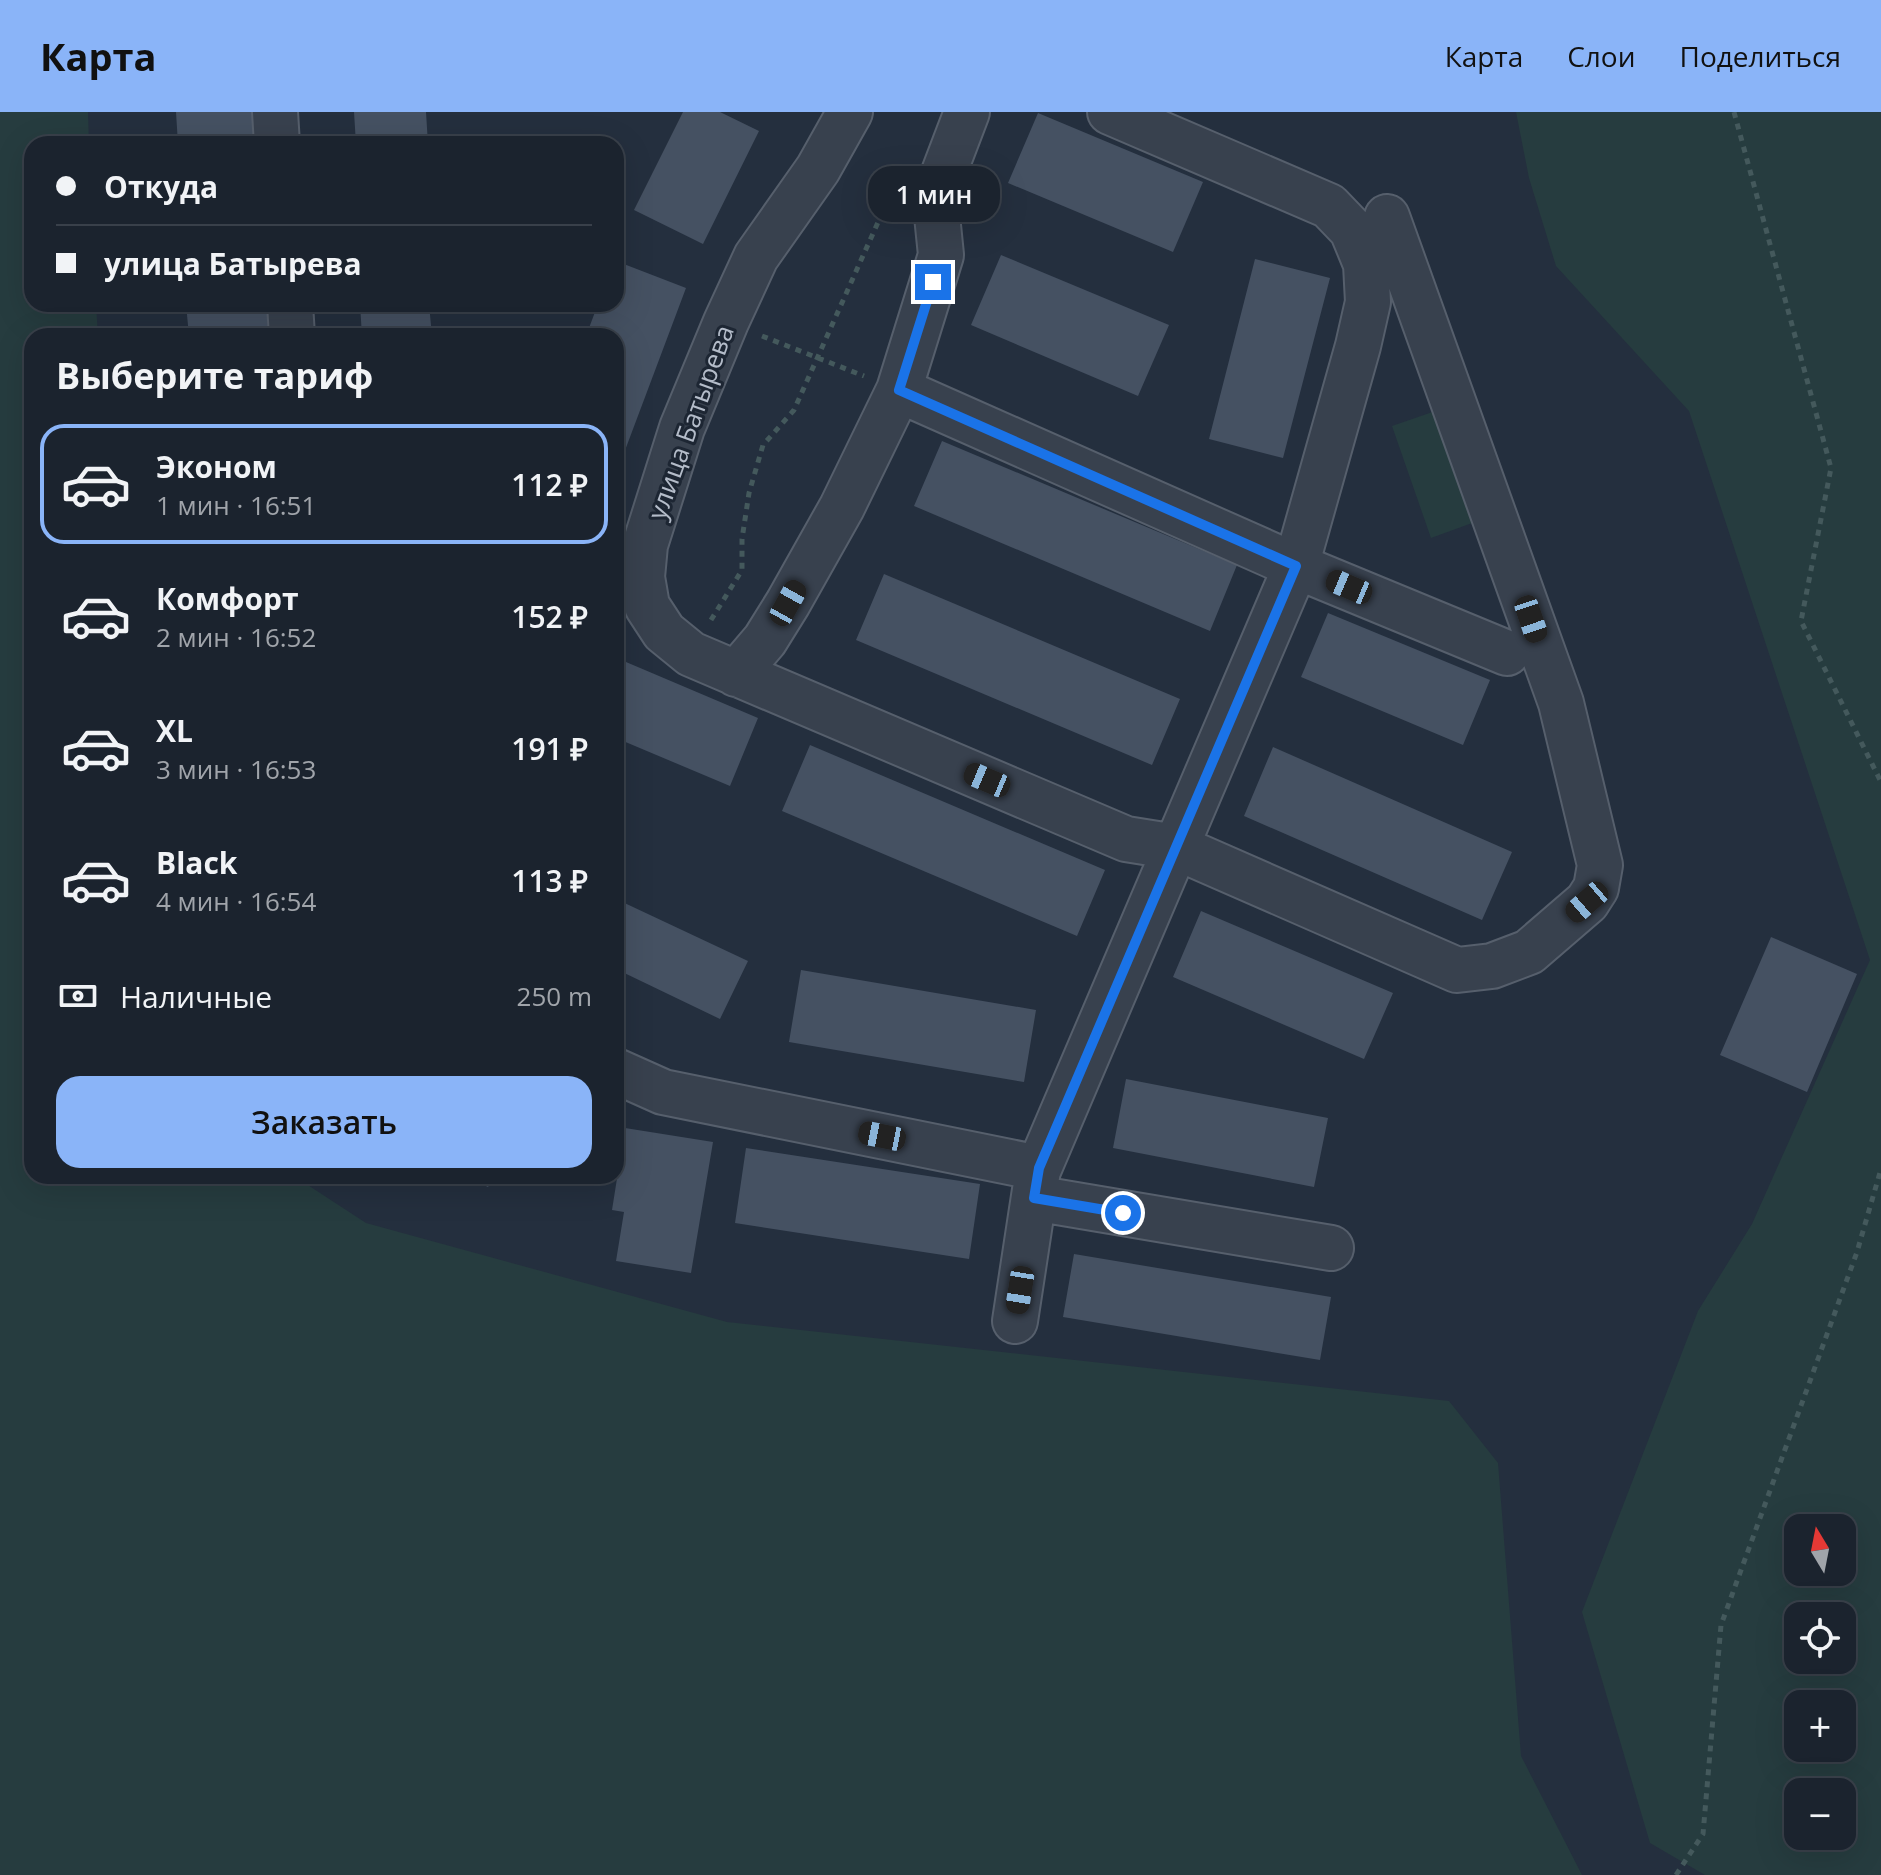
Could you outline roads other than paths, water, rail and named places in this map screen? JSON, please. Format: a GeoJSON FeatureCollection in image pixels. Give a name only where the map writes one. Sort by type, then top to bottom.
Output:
{"type":"FeatureCollection","features":[{"type":"Feature","properties":{"kind":"street"},"geometry":{"type":"LineString","coordinates":[[275,112],[276,136]]}},
{"type":"Feature","properties":{"kind":"street","name":"улица Батырева"},"geometry":{"type":"LineString","coordinates":[[850,112],[818,169],[756,257],[682,428],[645,545],[642,577],[647,606],[664,632],[691,654],[1126,839],[1176,847],[1457,970],[1492,966],[1529,952],[1587,902],[1596,888],[1600,865],[1561,703],[1387,217]]}},
{"type":"Feature","properties":{"kind":"street"},"geometry":{"type":"LineString","coordinates":[[736,674],[765,640],[788,603],[842,507],[899,390],[941,255],[935,196],[967,112]]}},
{"type":"Feature","properties":{"kind":"street"},"geometry":{"type":"LineString","coordinates":[[1015,1321],[1036,1183],[1296,566],[1368,302],[1366,264],[1352,230],[1329,206],[1110,112]]}},
{"type":"Feature","properties":{"kind":"street"},"geometry":{"type":"LineString","coordinates":[[899,390],[1296,566],[1507,653]]}},
{"type":"Feature","properties":{"kind":"street"},"geometry":{"type":"LineString","coordinates":[[624,1075],[663,1092],[1036,1183],[1331,1248]]}}]}
